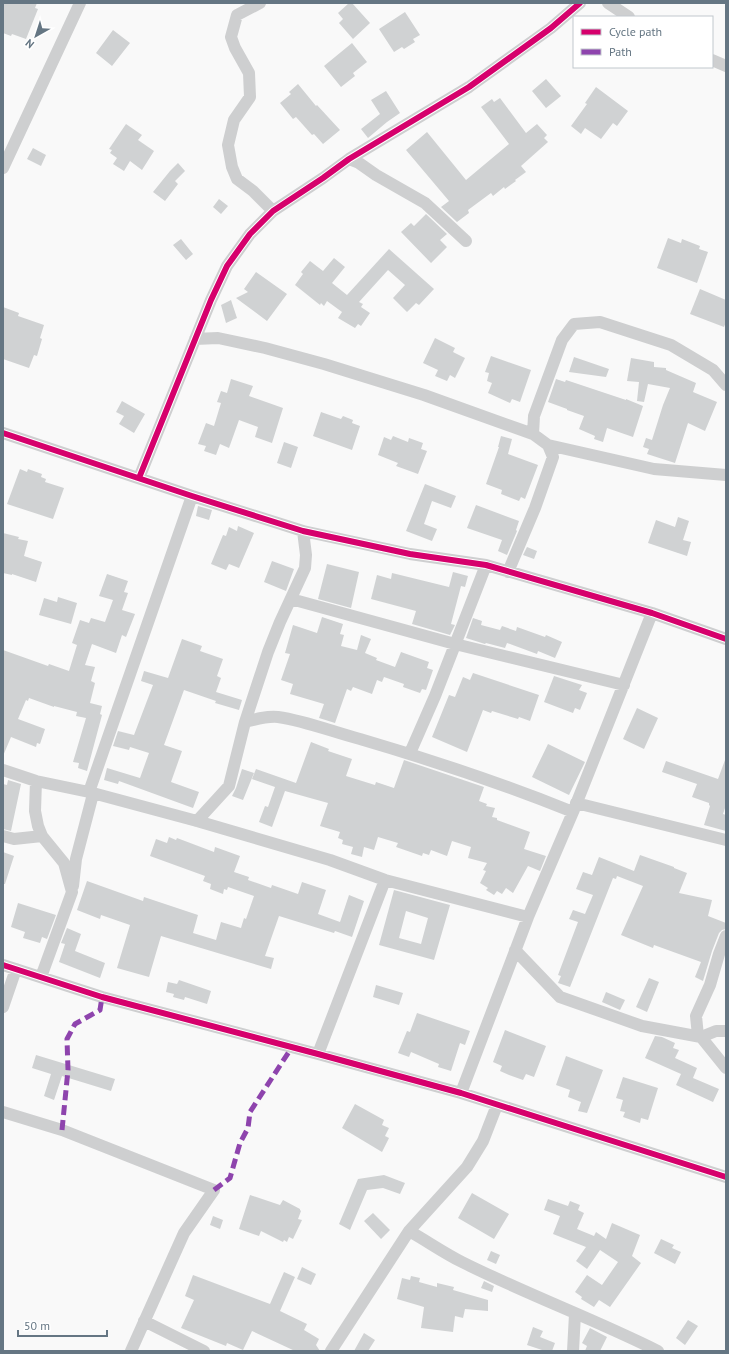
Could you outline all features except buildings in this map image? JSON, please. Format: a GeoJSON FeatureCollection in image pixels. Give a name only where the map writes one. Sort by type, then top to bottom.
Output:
{"type":"FeatureCollection","features":[{"type":"Feature","properties":{"kind":"street"},"geometry":{"type":"LineString","coordinates":[[3,168],[80,3]]}},
{"type":"Feature","properties":{"kind":"street"},"geometry":{"type":"LineString","coordinates":[[260,3],[237,15],[231,37],[235,48],[249,73],[250,97],[234,120],[228,145],[232,167],[237,179],[253,191],[273,211]]}},
{"type":"Feature","properties":{"kind":"street"},"geometry":{"type":"LineString","coordinates":[[139,478],[195,339],[227,266],[250,234],[273,211],[349,159],[469,87],[551,28],[580,3]]}},
{"type":"Feature","properties":{"kind":"street"},"geometry":{"type":"LineString","coordinates":[[608,3],[628,16]]}},
{"type":"Feature","properties":{"kind":"street"},"geometry":{"type":"LineString","coordinates":[[713,60],[726,66]]}},
{"type":"Feature","properties":{"kind":"street"},"geometry":{"type":"LineString","coordinates":[[349,159],[359,163],[376,175],[425,202],[466,241]]}},
{"type":"Feature","properties":{"kind":"street"},"geometry":{"type":"LineString","coordinates":[[533,434],[534,416],[562,340],[574,324],[600,322],[671,345],[713,370],[726,385]]}},
{"type":"Feature","properties":{"kind":"street"},"geometry":{"type":"LineString","coordinates":[[195,339],[218,338],[265,348],[324,364],[424,395],[533,434],[548,445],[654,469],[726,475]]}},
{"type":"Feature","properties":{"kind":"street"},"geometry":{"type":"LineString","coordinates":[[3,433],[303,531],[410,554],[486,565],[652,613],[726,639]]}},
{"type":"Feature","properties":{"kind":"street"},"geometry":{"type":"LineString","coordinates":[[508,572],[535,508],[553,457],[548,445]]}},
{"type":"Feature","properties":{"kind":"street"},"geometry":{"type":"LineString","coordinates":[[41,978],[72,892],[76,859],[91,793],[192,496]]}},
{"type":"Feature","properties":{"kind":"street"},"geometry":{"type":"LineString","coordinates":[[197,821],[229,786],[245,722],[268,652],[305,568],[306,554],[303,531]]}},
{"type":"Feature","properties":{"kind":"street"},"geometry":{"type":"LineString","coordinates":[[410,753],[435,696],[486,565]]}},
{"type":"Feature","properties":{"kind":"street"},"geometry":{"type":"LineString","coordinates":[[291,599],[455,644],[624,685]]}},
{"type":"Feature","properties":{"kind":"street"},"geometry":{"type":"LineString","coordinates":[[461,1093],[528,917],[575,807],[652,613]]}},
{"type":"Feature","properties":{"kind":"street"},"geometry":{"type":"LineString","coordinates":[[245,722],[260,718],[277,717],[306,724],[410,753],[510,787],[575,807],[726,840]]}},
{"type":"Feature","properties":{"kind":"street"},"geometry":{"type":"LineString","coordinates":[[3,770],[36,781],[91,793],[197,821],[330,860],[386,880],[528,917]]}},
{"type":"Feature","properties":{"kind":"street"},"geometry":{"type":"LineString","coordinates":[[36,781],[35,811],[38,826],[42,836],[64,863],[72,892]]}},
{"type":"Feature","properties":{"kind":"street"},"geometry":{"type":"LineString","coordinates":[[3,836],[14,839],[42,836]]}},
{"type":"Feature","properties":{"kind":"street"},"geometry":{"type":"LineString","coordinates":[[318,1054],[386,880]]}},
{"type":"Feature","properties":{"kind":"street"},"geometry":{"type":"LineString","coordinates":[[726,936],[710,985],[696,1016],[700,1036],[726,1068]]}},
{"type":"Feature","properties":{"kind":"street"},"geometry":{"type":"LineString","coordinates":[[515,950],[560,997],[642,1026],[700,1036],[716,1031],[726,1031]]}},
{"type":"Feature","properties":{"kind":"street"},"geometry":{"type":"LineString","coordinates":[[3,965],[102,997],[461,1093],[726,1177]]}},
{"type":"Feature","properties":{"kind":"street"},"geometry":{"type":"LineString","coordinates":[[3,1007],[16,969]]}},
{"type":"Feature","properties":{"kind":"street"},"geometry":{"type":"LineString","coordinates":[[331,1351],[409,1231],[467,1167],[483,1141],[497,1105]]}},
{"type":"Feature","properties":{"kind":"street"},"geometry":{"type":"LineString","coordinates":[[3,1112],[62,1130],[214,1190],[184,1233],[131,1351]]}},
{"type":"Feature","properties":{"kind":"street"},"geometry":{"type":"LineString","coordinates":[[409,1231],[460,1261],[512,1286],[634,1339],[658,1351]]}},
{"type":"Feature","properties":{"kind":"street"},"geometry":{"type":"LineString","coordinates":[[573,1351],[575,1314]]}},
{"type":"Feature","properties":{"kind":"street"},"geometry":{"type":"LineString","coordinates":[[144,1321],[204,1351]]}},
{"type":"Feature","properties":{"kind":"marked path"},"geometry":{"type":"LineString","coordinates":[[62,1130],[68,1070],[67,1039],[75,1024],[100,1010],[102,997]]}},
{"type":"Feature","properties":{"kind":"marked path"},"geometry":{"type":"LineString","coordinates":[[214,1190],[230,1178],[240,1143],[248,1128],[250,1112],[292,1047]]}},
{"type":"Feature","properties":{"kind":"cycle path"},"geometry":{"type":"LineString","coordinates":[[139,478],[211,300],[227,266],[250,234],[273,211],[349,159],[469,87],[551,28],[580,3]]}},
{"type":"Feature","properties":{"kind":"cycle path"},"geometry":{"type":"LineString","coordinates":[[3,433],[303,531],[410,554],[486,565],[652,613],[726,639]]}},
{"type":"Feature","properties":{"kind":"cycle path"},"geometry":{"type":"LineString","coordinates":[[3,965],[102,997],[461,1093],[726,1177]]}}]}
